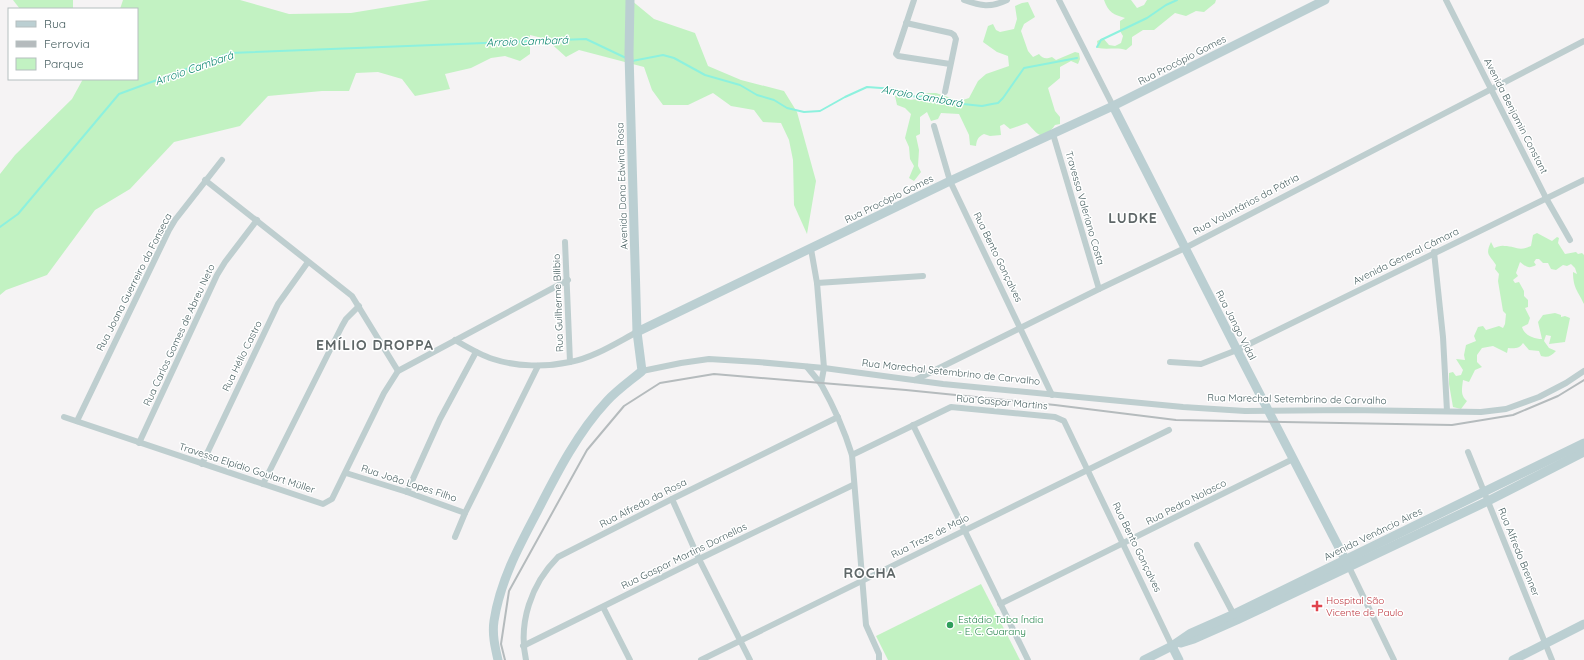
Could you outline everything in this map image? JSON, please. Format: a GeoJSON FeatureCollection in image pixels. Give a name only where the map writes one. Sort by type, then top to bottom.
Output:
{"type":"FeatureCollection","features":[{"type":"Feature","properties":{"kind":"street","name":"Avenida Dona Edwina Rosa"},"geometry":{"type":"LineString","coordinates":[[630,0],[629,54],[637,332],[642,372]]}},
{"type":"Feature","properties":{"kind":"street"},"geometry":{"type":"LineString","coordinates":[[914,0],[896,54],[898,56],[950,64]]}},
{"type":"Feature","properties":{"kind":"street"},"geometry":{"type":"LineString","coordinates":[[964,0],[986,6],[1000,4],[1007,0]]}},
{"type":"Feature","properties":{"kind":"street","name":"Rua Jango Vidal"},"geometry":{"type":"LineString","coordinates":[[1059,0],[1347,563],[1394,660]]}},
{"type":"Feature","properties":{"kind":"street","name":"Rua Procópio Gomes"},"geometry":{"type":"LineString","coordinates":[[455,340],[492,359],[508,363],[538,366],[570,362],[596,353],[950,182],[1113,106],[1326,0]]}},
{"type":"Feature","properties":{"kind":"street","name":"Avenida Benjamin Constant"},"geometry":{"type":"LineString","coordinates":[[1446,0],[1546,198],[1570,240]]}},
{"type":"Feature","properties":{"kind":"street"},"geometry":{"type":"LineString","coordinates":[[906,23],[951,33],[954,35],[956,39],[945,92]]}},
{"type":"Feature","properties":{"kind":"street","name":"Rua Voluntários da Pátria"},"geometry":{"type":"LineString","coordinates":[[916,380],[1185,248],[1584,41]]}},
{"type":"Feature","properties":{"kind":"street","name":"Rua Bento Gonçalves"},"geometry":{"type":"LineString","coordinates":[[934,126],[950,182],[1052,395]]}},
{"type":"Feature","properties":{"kind":"street","name":"Travessa Valeriano Costa"},"geometry":{"type":"LineString","coordinates":[[1053,134],[1099,289]]}},
{"type":"Feature","properties":{"kind":"street","name":"Rua Joana Guerreiro da Fonseca"},"geometry":{"type":"LineString","coordinates":[[77,421],[175,220],[222,160]]}},
{"type":"Feature","properties":{"kind":"street"},"geometry":{"type":"LineString","coordinates":[[206,180],[308,262],[344,288],[359,306],[398,371]]}},
{"type":"Feature","properties":{"kind":"street","name":"Avenida General Câmara"},"geometry":{"type":"LineString","coordinates":[[1170,362],[1201,364],[1237,350],[1434,252],[1584,180]]}},
{"type":"Feature","properties":{"kind":"street","name":"Rua Carlos Gomes de Abreu Neto"},"geometry":{"type":"LineString","coordinates":[[139,443],[217,275],[224,262],[257,220]]}},
{"type":"Feature","properties":{"kind":"street","name":"Rua Guilherme Bilibio"},"geometry":{"type":"LineString","coordinates":[[566,242],[570,362]]}},
{"type":"Feature","properties":{"kind":"street"},"geometry":{"type":"LineString","coordinates":[[811,249],[817,283],[824,368],[821,384]]}},
{"type":"Feature","properties":{"kind":"street"},"geometry":{"type":"LineString","coordinates":[[1434,252],[1444,337],[1447,411]]}},
{"type":"Feature","properties":{"kind":"street","name":"Rua Hélio Castro"},"geometry":{"type":"LineString","coordinates":[[202,464],[278,304],[308,262]]}},
{"type":"Feature","properties":{"kind":"street"},"geometry":{"type":"LineString","coordinates":[[817,283],[923,276]]}},
{"type":"Feature","properties":{"kind":"street","name":"Travessa Elpídio Goulart Müller"},"geometry":{"type":"LineString","coordinates":[[64,417],[323,504],[332,498],[346,473],[384,393],[398,371],[568,280]]}},
{"type":"Feature","properties":{"kind":"street"},"geometry":{"type":"LineString","coordinates":[[263,484],[342,326],[359,306]]}},
{"type":"Feature","properties":{"kind":"street"},"geometry":{"type":"LineString","coordinates":[[407,492],[440,419],[476,352]]}},
{"type":"Feature","properties":{"kind":"street","name":"Rua Marechal Setembrino de Carvalho"},"geometry":{"type":"LineString","coordinates":[[498,660],[494,641],[494,621],[509,566],[557,472],[593,417],[608,400],[642,372],[710,359],[824,368],[1052,395],[1183,407],[1245,411],[1480,412],[1506,409],[1539,397],[1566,383],[1584,371]]}},
{"type":"Feature","properties":{"kind":"street"},"geometry":{"type":"LineString","coordinates":[[455,537],[465,513],[538,366]]}},
{"type":"Feature","properties":{"kind":"street"},"geometry":{"type":"LineString","coordinates":[[807,367],[821,384],[838,417],[852,455],[853,484],[866,625],[879,654],[879,660]]}},
{"type":"Feature","properties":{"kind":"street","name":"Rua Gaspar Martins"},"geometry":{"type":"LineString","coordinates":[[852,455],[951,408],[1055,417],[1064,422]]}},
{"type":"Feature","properties":{"kind":"street","name":"Rua Alfredo da Rosa"},"geometry":{"type":"LineString","coordinates":[[526,660],[523,646],[525,620],[532,596],[546,570],[558,557],[838,417]]}},
{"type":"Feature","properties":{"kind":"street","name":"Rua Bento Gonçalves"},"geometry":{"type":"LineString","coordinates":[[1064,422],[1179,660]]}},
{"type":"Feature","properties":{"kind":"street"},"geometry":{"type":"LineString","coordinates":[[913,425],[1028,660]]}},
{"type":"Feature","properties":{"kind":"street","name":"Rua Treze de Maio"},"geometry":{"type":"LineString","coordinates":[[701,660],[1169,430]]}},
{"type":"Feature","properties":{"kind":"street","name":"Avenida Venâncio Aires"},"geometry":{"type":"LineString","coordinates":[[1144,660],[1172,646],[1194,639],[1235,617],[1486,497],[1569,455],[1584,443]]}},
{"type":"Feature","properties":{"kind":"street","name":"Rua Alfredo Brenner"},"geometry":{"type":"LineString","coordinates":[[1468,452],[1552,660]]}},
{"type":"Feature","properties":{"kind":"street","name":"Avenida Venâncio Aires"},"geometry":{"type":"LineString","coordinates":[[1569,455],[1584,452]]}},
{"type":"Feature","properties":{"kind":"street","name":"Rua Pedro Nolasco"},"geometry":{"type":"LineString","coordinates":[[1000,604],[1294,459]]}},
{"type":"Feature","properties":{"kind":"street","name":"Rua João Lopes Filho"},"geometry":{"type":"LineString","coordinates":[[346,473],[407,492],[465,513]]}},
{"type":"Feature","properties":{"kind":"street","name":"Rua Gaspar Martins Dornellas"},"geometry":{"type":"LineString","coordinates":[[523,646],[853,484]]}},
{"type":"Feature","properties":{"kind":"street"},"geometry":{"type":"LineString","coordinates":[[672,499],[699,559],[750,660]]}},
{"type":"Feature","properties":{"kind":"street"},"geometry":{"type":"LineString","coordinates":[[1197,545],[1235,617]]}},
{"type":"Feature","properties":{"kind":"street"},"geometry":{"type":"LineString","coordinates":[[602,608],[630,660]]}},
{"type":"Feature","properties":{"kind":"street"},"geometry":{"type":"LineString","coordinates":[[1513,660],[1584,624]]}},
{"type":"Feature","properties":{"kind":"green space"},"geometry":{"type":"Polygon","coordinates":[[[13,0],[73,0],[73,8],[19,8],[13,0]]]}},
{"type":"Feature","properties":{"kind":"green space"},"geometry":{"type":"Polygon","coordinates":[[[123,0],[240,0],[289,14],[351,13],[430,0],[631,0],[654,19],[695,33],[708,66],[741,80],[784,91],[797,112],[816,181],[807,234],[794,205],[793,160],[789,140],[781,123],[763,122],[754,110],[731,106],[713,93],[688,105],[663,105],[652,90],[644,67],[579,50],[566,57],[546,39],[530,35],[530,54],[520,61],[505,56],[491,58],[471,68],[445,74],[450,89],[415,96],[402,79],[378,72],[356,73],[349,91],[322,91],[268,96],[240,126],[174,142],[130,189],[95,210],[47,275],[6,290],[0,295],[0,174],[15,155],[72,99],[82,80],[138,80],[138,8],[120,8],[123,0]]]}},
{"type":"Feature","properties":{"kind":"green space"},"geometry":{"type":"Polygon","coordinates":[[[1104,0],[1131,0],[1137,8],[1144,5],[1147,0],[1216,0],[1215,3],[1204,12],[1196,11],[1186,16],[1175,13],[1154,30],[1143,30],[1132,37],[1132,45],[1126,50],[1098,48],[1097,41],[1103,38],[1109,45],[1115,46],[1121,43],[1123,36],[1120,31],[1120,21],[1125,18],[1112,12],[1107,7],[1104,0]]]}},
{"type":"Feature","properties":{"kind":"green space"},"geometry":{"type":"Polygon","coordinates":[[[1028,2],[1035,17],[1024,24],[1021,31],[1028,51],[1033,57],[1039,54],[1043,58],[1052,57],[1056,60],[1075,52],[1079,53],[1080,59],[1078,64],[1071,61],[1060,67],[1060,78],[1048,88],[1055,111],[1060,117],[1060,124],[1055,125],[1047,134],[1041,135],[1027,123],[1010,129],[1004,124],[1000,126],[1001,135],[990,136],[984,134],[978,138],[976,146],[970,145],[969,135],[959,114],[941,113],[938,119],[931,121],[927,112],[920,117],[920,134],[916,136],[919,150],[918,166],[921,172],[914,181],[909,178],[914,166],[910,159],[909,147],[905,138],[911,114],[905,108],[897,105],[895,96],[902,93],[907,94],[910,100],[918,99],[923,93],[936,93],[960,101],[969,98],[978,81],[986,74],[1009,66],[1008,56],[997,52],[983,42],[988,26],[993,24],[996,30],[1000,32],[1014,29],[1017,19],[1015,6],[1028,2]]]}},
{"type":"Feature","properties":{"kind":"green space"},"geometry":{"type":"Polygon","coordinates":[[[1537,233],[1552,241],[1557,237],[1559,238],[1558,243],[1565,254],[1576,252],[1584,255],[1584,304],[1575,286],[1573,272],[1577,274],[1575,268],[1571,264],[1567,266],[1563,265],[1556,270],[1551,269],[1548,263],[1543,263],[1539,259],[1536,259],[1534,262],[1536,265],[1531,267],[1520,262],[1516,273],[1518,276],[1513,280],[1515,283],[1519,282],[1524,291],[1524,296],[1528,300],[1528,307],[1525,308],[1530,318],[1528,324],[1522,327],[1523,330],[1530,336],[1542,339],[1538,322],[1543,315],[1555,313],[1561,315],[1561,317],[1565,316],[1570,318],[1565,342],[1549,344],[1551,336],[1546,335],[1544,341],[1549,348],[1556,351],[1548,357],[1541,356],[1539,351],[1529,350],[1523,343],[1517,348],[1508,348],[1507,353],[1493,346],[1482,348],[1477,355],[1477,362],[1482,367],[1475,370],[1469,382],[1463,380],[1462,394],[1467,401],[1461,409],[1453,407],[1449,384],[1449,373],[1453,372],[1456,376],[1461,375],[1463,370],[1456,359],[1465,360],[1464,355],[1466,345],[1476,341],[1474,336],[1478,327],[1483,326],[1486,330],[1499,326],[1503,328],[1505,324],[1506,314],[1503,311],[1498,281],[1499,274],[1495,269],[1496,265],[1488,252],[1491,242],[1494,248],[1503,246],[1523,249],[1531,246],[1533,235],[1537,233]]]}},
{"type":"Feature","properties":{"kind":"green space","name":"Estádio Taba Índia - E. C. Guarany"},"geometry":{"type":"Polygon","coordinates":[[[981,584],[1020,660],[888,660],[876,636],[981,584]]]}},
{"type":"Feature","properties":{"kind":"waterway","name":"Arroio Cambará"},"geometry":{"type":"LineString","coordinates":[[1097,47],[1101,40],[1147,18],[1166,5],[1177,0]]}},
{"type":"Feature","properties":{"kind":"waterway","name":"Arroio Cambará"},"geometry":{"type":"LineString","coordinates":[[0,227],[18,214],[119,94],[230,53],[586,39],[626,58]]}},
{"type":"Feature","properties":{"kind":"waterway","name":"Arroio Cambará"},"geometry":{"type":"LineString","coordinates":[[632,61],[663,55],[674,58],[705,75],[740,85],[757,95],[774,100],[787,108],[804,112],[820,111],[867,87],[895,89],[910,96],[937,98],[963,104],[982,106],[998,103],[1024,68],[1077,58]]}},
{"type":"Feature","properties":{"kind":"railway"},"geometry":{"type":"LineString","coordinates":[[505,660],[501,644],[509,591],[587,450],[624,406],[660,383],[714,374],[906,390],[1055,405],[1176,420],[1452,425],[1513,415],[1558,396],[1584,380]]}},
{"type":"Feature","properties":{"kind":"place","name":"Hospital São Vicente de Paulo"},"geometry":{"type":"Point","coordinates":[1317,606]}},
{"type":"Feature","properties":{"kind":"place","name":"Estádio Taba Índia - E. C. Guarany"},"geometry":{"type":"Point","coordinates":[950,625]}},
{"type":"Feature","properties":{"kind":"district","name":"LUDKE"},"geometry":{"type":"Point","coordinates":[1133,218]}},
{"type":"Feature","properties":{"kind":"district","name":"EMÍLIO DROPPA"},"geometry":{"type":"Point","coordinates":[375,345]}},
{"type":"Feature","properties":{"kind":"district","name":"ROCHA"},"geometry":{"type":"Point","coordinates":[870,573]}}]}
